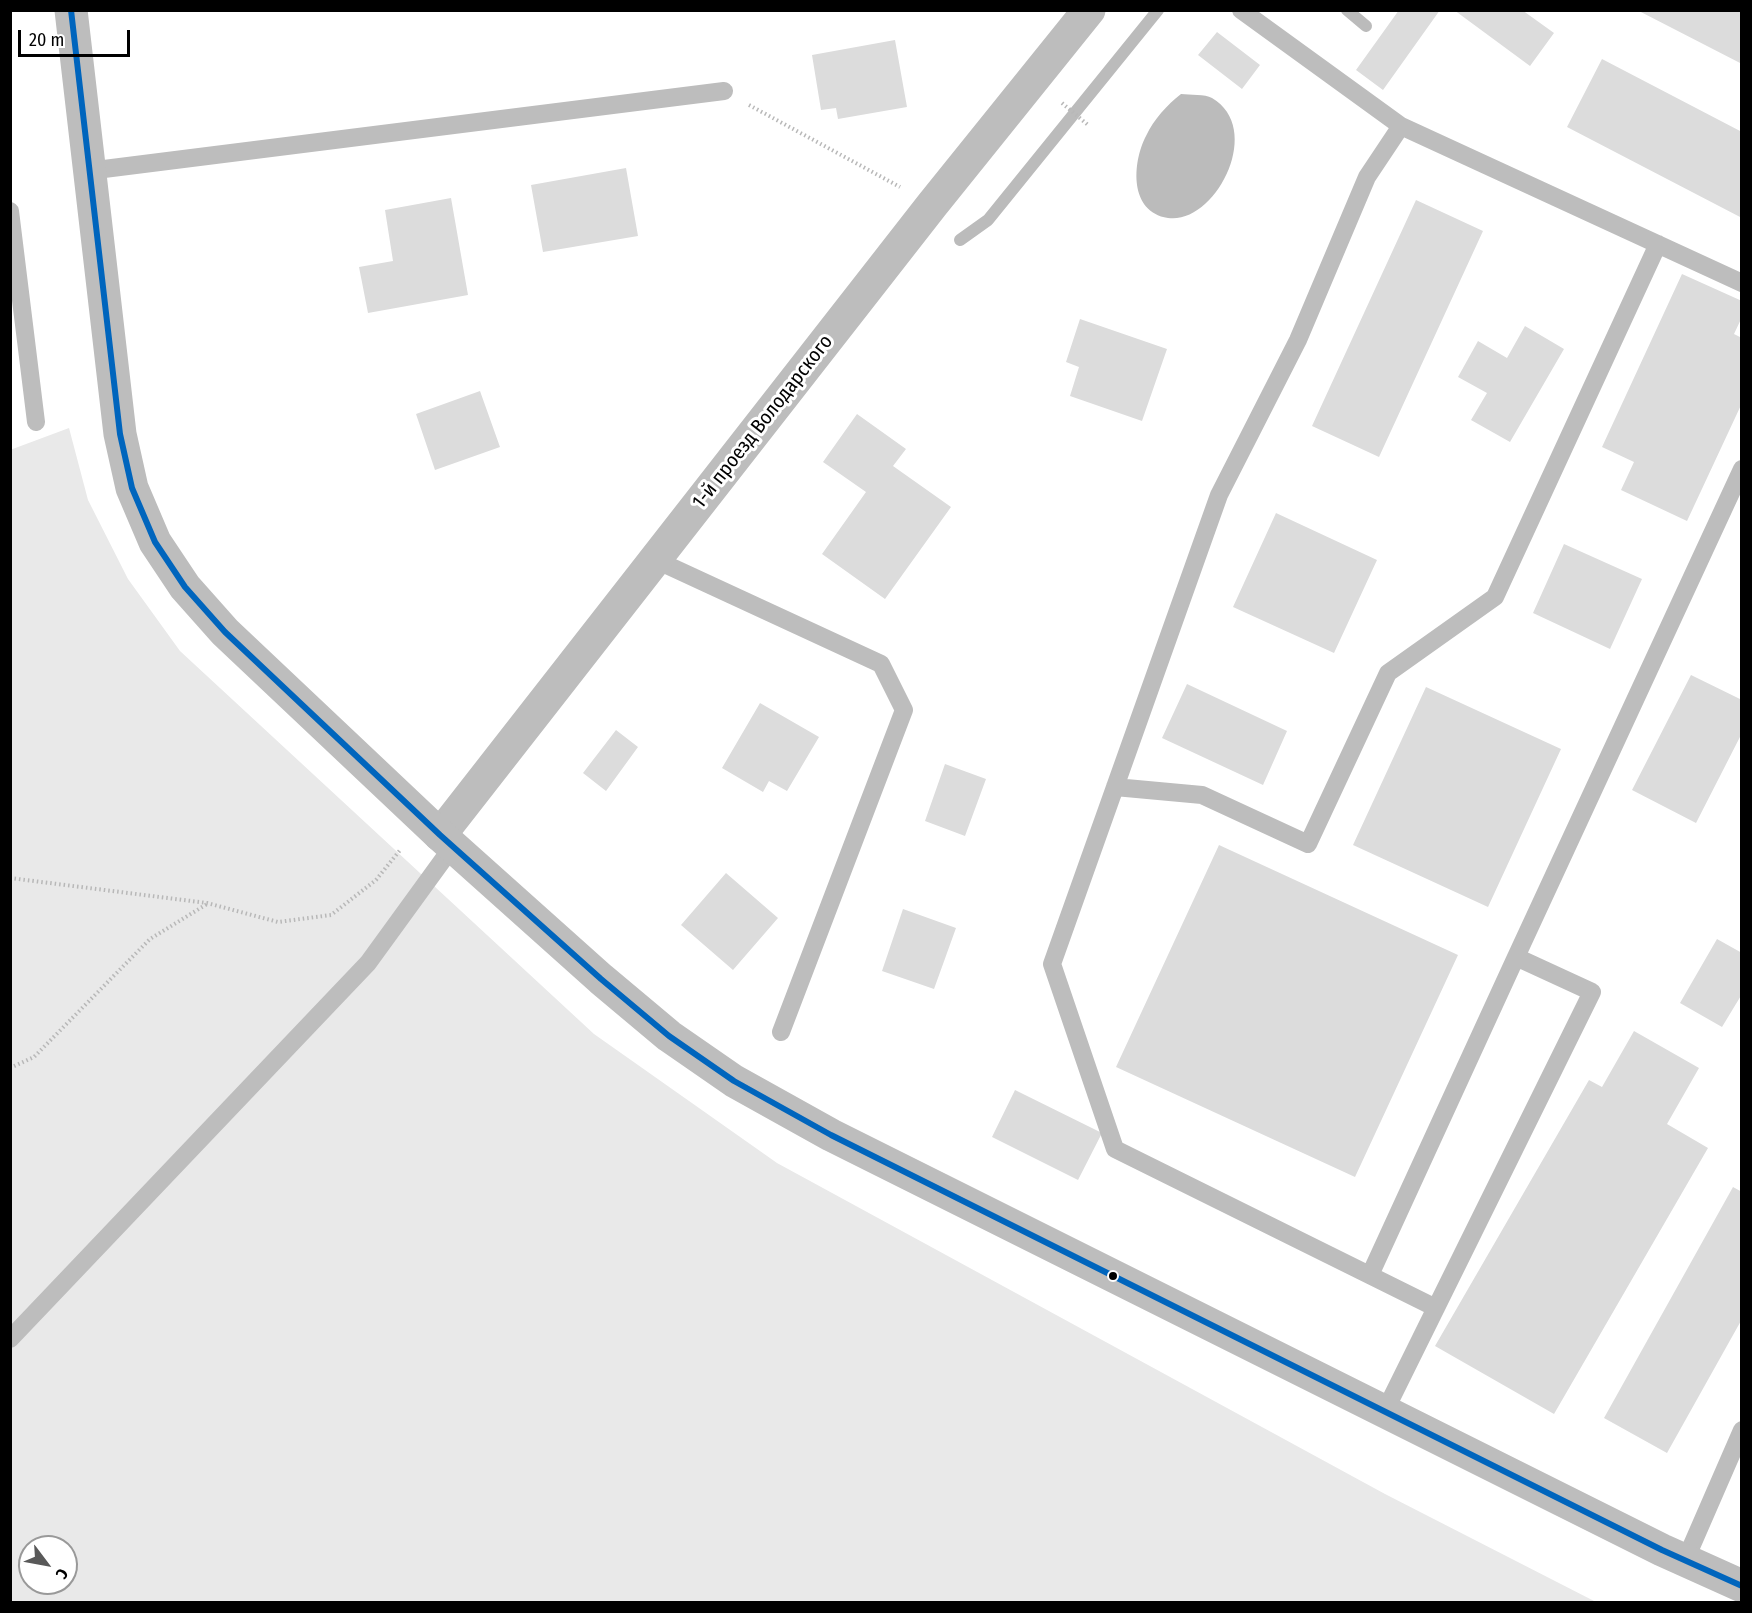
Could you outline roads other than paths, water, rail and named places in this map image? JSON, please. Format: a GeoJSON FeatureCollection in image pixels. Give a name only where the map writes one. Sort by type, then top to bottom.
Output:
{"type":"FeatureCollection","features":[{"type":"Feature","properties":{"kind":"street"},"geometry":{"type":"LineString","coordinates":[[70,10],[120,434],[132,488],[155,543],[185,587],[225,632],[439,834],[601,980],[669,1036],[734,1081],[831,1135],[1674,1555],[1742,1586]]}},
{"type":"Feature","properties":{"kind":"street","name":"1-й проезд Володарского"},"geometry":{"type":"LineString","coordinates":[[439,834],[932,205],[1089,10]]}},
{"type":"Feature","properties":{"kind":"lane"},"geometry":{"type":"LineString","coordinates":[[1242,10],[1401,126],[1742,283]]}},
{"type":"Feature","properties":{"kind":"lane"},"geometry":{"type":"LineString","coordinates":[[88,171],[724,91]]}},
{"type":"Feature","properties":{"kind":"lane"},"geometry":{"type":"LineString","coordinates":[[1401,126],[1367,177],[1298,340],[1219,495],[1052,964],[1115,1149],[1436,1308]]}},
{"type":"Feature","properties":{"kind":"lane"},"geometry":{"type":"LineString","coordinates":[[10,211],[36,422]]}},
{"type":"Feature","properties":{"kind":"lane"},"geometry":{"type":"LineString","coordinates":[[1115,787],[1202,795],[1308,844],[1388,673],[1495,597],[1658,244]]}},
{"type":"Feature","properties":{"kind":"lane"},"geometry":{"type":"LineString","coordinates":[[1370,1275],[1742,468]]}},
{"type":"Feature","properties":{"kind":"lane"},"geometry":{"type":"LineString","coordinates":[[656,560],[882,664],[904,710],[781,1032]]}},
{"type":"Feature","properties":{"kind":"lane"},"geometry":{"type":"LineString","coordinates":[[10,1339],[368,963],[439,834]]}},
{"type":"Feature","properties":{"kind":"lane"},"geometry":{"type":"LineString","coordinates":[[1398,1418],[1436,1308],[1592,992],[1516,957]]}},
{"type":"Feature","properties":{"kind":"lane"},"geometry":{"type":"LineString","coordinates":[[1674,1555],[1742,1430]]}},
{"type":"Feature","properties":{"kind":"waterway"},"geometry":{"type":"LineString","coordinates":[[960,240],[988,220],[1158,10]]}},
{"type":"Feature","properties":{"kind":"waterway"},"geometry":{"type":"LineString","coordinates":[[1347,10],[1366,26]]}}]}
